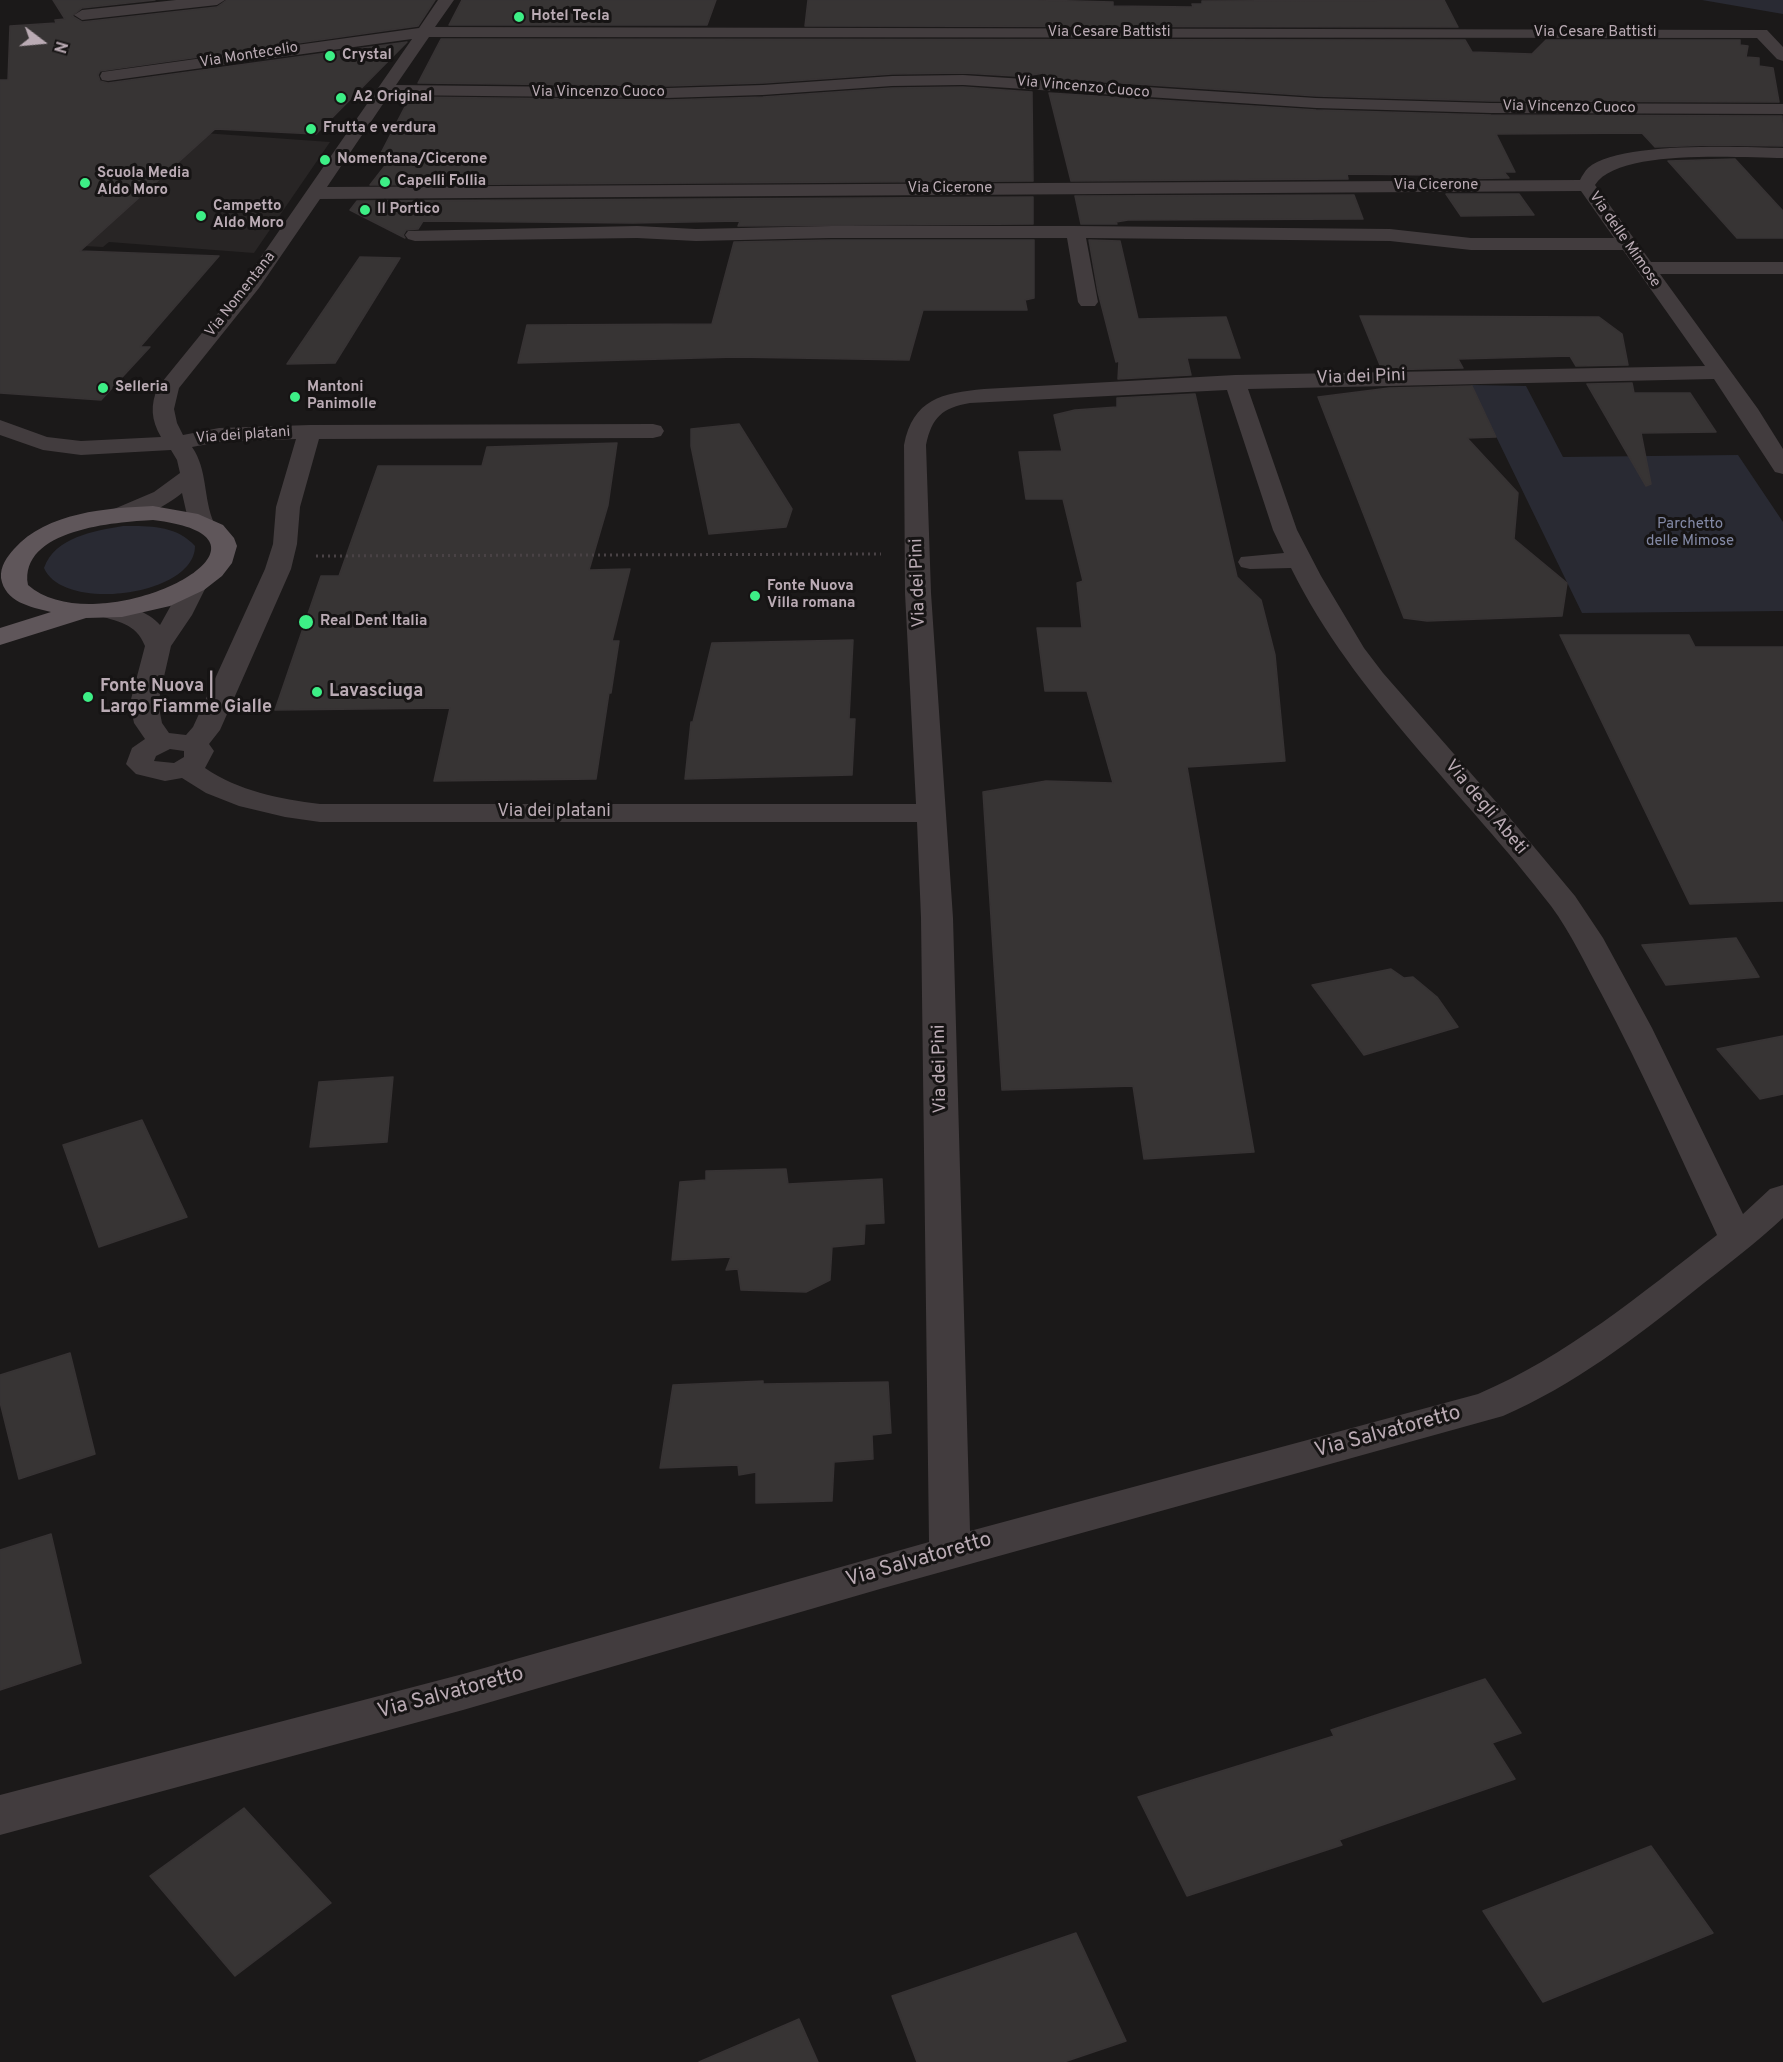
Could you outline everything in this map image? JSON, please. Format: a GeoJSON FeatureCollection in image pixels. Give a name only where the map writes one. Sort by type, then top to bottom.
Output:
{"type":"FeatureCollection","features":[{"type":"Feature","properties":{"kind":"main road"},"geometry":{"type":"LineString","coordinates":[[0,618],[12,606],[15,587],[10,574],[15,560],[25,548],[43,536],[66,526],[94,518],[123,514],[171,515],[202,523],[215,531],[224,541],[225,552],[221,564],[210,576],[193,587],[167,598],[136,606],[95,610],[55,607],[31,599],[15,587]]}},
{"type":"Feature","properties":{"kind":"main road"},"geometry":{"type":"LineString","coordinates":[[0,539],[25,548]]}},
{"type":"Feature","properties":{"kind":"main road"},"geometry":{"type":"LineString","coordinates":[[0,637],[95,610]]}},
{"type":"Feature","properties":{"kind":"street"},"geometry":{"type":"LineString","coordinates":[[82,15],[217,0]]}},
{"type":"Feature","properties":{"kind":"street","name":"Via Nomentana"},"geometry":{"type":"LineString","coordinates":[[202,523],[195,509],[188,458],[166,427],[162,412],[169,387],[185,364],[242,298],[446,0]]}},
{"type":"Feature","properties":{"kind":"street","name":"Via Cesare Battisti"},"geometry":{"type":"LineString","coordinates":[[425,32],[1761,33],[1783,56]]}},
{"type":"Feature","properties":{"kind":"street","name":"Via Montecelio"},"geometry":{"type":"LineString","coordinates":[[108,75],[425,32]]}},
{"type":"Feature","properties":{"kind":"street","name":"Via Vincenzo Cuoco"},"geometry":{"type":"LineString","coordinates":[[384,90],[678,93],[892,81],[963,80],[1316,104],[1491,108],[1783,109]]}},
{"type":"Feature","properties":{"kind":"street","name":"Via delle Mimose"},"geometry":{"type":"LineString","coordinates":[[1783,153],[1706,153],[1630,157],[1598,168],[1587,177],[1586,185],[1759,429],[1783,467]]}},
{"type":"Feature","properties":{"kind":"street","name":"Via Cicerone"},"geometry":{"type":"LineString","coordinates":[[315,193],[1586,185]]}},
{"type":"Feature","properties":{"kind":"street"},"geometry":{"type":"LineString","coordinates":[[415,235],[1075,232],[1368,234],[1471,244],[1627,244]]}},
{"type":"Feature","properties":{"kind":"street"},"geometry":{"type":"LineString","coordinates":[[1075,232],[1088,302]]}},
{"type":"Feature","properties":{"kind":"street"},"geometry":{"type":"LineString","coordinates":[[1644,268],[1783,268]]}},
{"type":"Feature","properties":{"kind":"street","name":"Via dei Pini"},"geometry":{"type":"LineString","coordinates":[[950,1552],[938,942],[918,593],[915,445],[921,420],[941,404],[980,395],[1235,382],[1499,374],[1718,372]]}},
{"type":"Feature","properties":{"kind":"street","name":"Via degli Abeti"},"geometry":{"type":"LineString","coordinates":[[1235,382],[1278,510],[1300,560],[1352,650],[1373,679],[1494,817],[1576,920],[1601,961],[1636,1028],[1737,1238]]}},
{"type":"Feature","properties":{"kind":"street","name":"Via dei platani"},"geometry":{"type":"LineString","coordinates":[[0,427],[43,443],[71,447],[176,443],[219,435],[310,432],[653,431]]}},
{"type":"Feature","properties":{"kind":"street"},"geometry":{"type":"LineString","coordinates":[[1759,429],[1783,428]]}},
{"type":"Feature","properties":{"kind":"street","name":"Via dei platani"},"geometry":{"type":"LineString","coordinates":[[310,432],[290,499],[285,544],[278,569],[206,730],[189,756],[201,779],[232,793],[269,805],[320,813],[931,813]]}},
{"type":"Feature","properties":{"kind":"street"},"geometry":{"type":"LineString","coordinates":[[123,514],[162,497],[191,476]]}},
{"type":"Feature","properties":{"kind":"street"},"geometry":{"type":"LineString","coordinates":[[1250,562],[1300,560]]}},
{"type":"Feature","properties":{"kind":"street"},"geometry":{"type":"LineString","coordinates":[[189,756],[158,772],[150,771],[140,764],[141,754],[162,743],[151,729],[144,711],[158,646],[179,615],[193,587]]}},
{"type":"Feature","properties":{"kind":"street"},"geometry":{"type":"LineString","coordinates":[[95,610],[144,622],[154,633],[158,646]]}},
{"type":"Feature","properties":{"kind":"street","name":"Via Salvatoretto"},"geometry":{"type":"LineString","coordinates":[[0,1815],[463,1692],[950,1552],[1489,1406],[1530,1388],[1575,1361],[1737,1238],[1783,1197]]}},
{"type":"Feature","properties":{"kind":"path"},"geometry":{"type":"LineString","coordinates":[[309,556],[492,557],[650,552],[881,554]]}},
{"type":"Feature","properties":{"kind":"shaded area"},"geometry":{"type":"Polygon","coordinates":[[[35,121],[330,142],[254,253],[109,242],[103,247],[0,242],[35,121]]]}},
{"type":"Feature","properties":{"kind":"green space"},"geometry":{"type":"Polygon","coordinates":[[[1702,0],[1783,0],[1783,14],[1702,0]]]}},
{"type":"Feature","properties":{"kind":"green space","name":"Parchetto delle Mimose"},"geometry":{"type":"Polygon","coordinates":[[[1471,385],[1526,386],[1563,457],[1738,455],[1783,522],[1783,611],[1582,613],[1471,385]]]}},
{"type":"Feature","properties":{"kind":"green space"},"geometry":{"type":"Polygon","coordinates":[[[123,526],[162,528],[188,539],[195,546],[189,563],[174,577],[152,587],[127,593],[100,594],[76,591],[56,582],[44,568],[49,558],[66,542],[88,533],[123,526]]]}},
{"type":"Feature","properties":{"kind":"building"},"geometry":{"type":"Polygon","coordinates":[[[53,0],[155,0],[82,8],[72,16],[82,22],[217,7],[227,0],[435,0],[418,26],[100,71],[98,75],[100,81],[108,83],[407,42],[316,134],[215,129],[80,251],[219,256],[140,347],[150,347],[101,400],[0,393],[0,80],[8,80],[10,26],[56,23],[55,20],[65,19],[53,0]]]}},
{"type":"Feature","properties":{"kind":"building"},"geometry":{"type":"Polygon","coordinates":[[[462,0],[716,0],[707,25],[449,25],[462,0]]]}},
{"type":"Feature","properties":{"kind":"building"},"geometry":{"type":"Polygon","coordinates":[[[808,0],[1038,0],[1113,2],[1113,6],[1193,7],[1192,4],[1202,4],[1202,1],[1444,0],[1458,27],[805,26],[808,0]]]}},
{"type":"Feature","properties":{"kind":"building"},"geometry":{"type":"Polygon","coordinates":[[[441,39],[1465,40],[1472,52],[1532,54],[1546,40],[1740,40],[1740,45],[1748,46],[1746,57],[1759,58],[1759,66],[1773,68],[1779,102],[1491,101],[1316,96],[1045,78],[1044,73],[1032,75],[1032,77],[963,73],[892,74],[763,83],[667,86],[418,83],[441,39]]]}},
{"type":"Feature","properties":{"kind":"building"},"geometry":{"type":"Polygon","coordinates":[[[963,87],[1032,92],[1033,181],[370,185],[395,153],[381,153],[410,97],[667,100],[763,97],[892,88],[963,87]]]}},
{"type":"Feature","properties":{"kind":"building"},"geometry":{"type":"Polygon","coordinates":[[[1049,93],[1316,110],[1491,115],[1782,116],[1783,146],[1655,147],[1642,133],[1496,134],[1515,172],[1504,172],[1509,178],[1435,179],[1433,175],[1347,174],[1348,179],[1071,181],[1049,93]]]}},
{"type":"Feature","properties":{"kind":"building"},"geometry":{"type":"Polygon","coordinates":[[[1735,159],[1783,211],[1783,238],[1737,238],[1668,161],[1735,159]]]}},
{"type":"Feature","properties":{"kind":"building"},"geometry":{"type":"Polygon","coordinates":[[[1446,194],[1519,194],[1534,215],[1461,216],[1446,194]]]}},
{"type":"Feature","properties":{"kind":"building"},"geometry":{"type":"Polygon","coordinates":[[[1354,195],[1363,219],[1128,220],[1116,222],[1117,224],[1081,224],[1075,196],[1354,195]]]}},
{"type":"Feature","properties":{"kind":"building"},"geometry":{"type":"Polygon","coordinates":[[[1033,197],[1033,224],[738,226],[740,221],[633,223],[423,221],[418,229],[406,230],[403,235],[405,238],[350,210],[357,201],[1033,197]]]}},
{"type":"Feature","properties":{"kind":"building"},"geometry":{"type":"Polygon","coordinates":[[[1034,240],[1034,298],[1025,300],[1027,310],[923,310],[909,360],[736,357],[518,363],[527,325],[712,324],[734,242],[1034,240]]]}},
{"type":"Feature","properties":{"kind":"building"},"geometry":{"type":"Polygon","coordinates":[[[1089,240],[1120,241],[1138,319],[1226,317],[1240,358],[1187,358],[1191,375],[1118,379],[1119,361],[1116,362],[1098,292],[1089,240]]]}},
{"type":"Feature","properties":{"kind":"building"},"geometry":{"type":"Polygon","coordinates":[[[360,257],[400,258],[335,363],[287,364],[360,257]]]}},
{"type":"Feature","properties":{"kind":"building"},"geometry":{"type":"Polygon","coordinates":[[[1360,316],[1599,317],[1622,334],[1628,365],[1576,366],[1570,356],[1458,359],[1463,368],[1382,370],[1360,316]]]}},
{"type":"Feature","properties":{"kind":"building"},"geometry":{"type":"Polygon","coordinates":[[[1632,383],[1634,393],[1690,393],[1716,432],[1641,433],[1651,484],[1646,486],[1587,384],[1632,383]]]}},
{"type":"Feature","properties":{"kind":"building"},"geometry":{"type":"Polygon","coordinates":[[[1472,386],[1496,437],[1467,438],[1518,493],[1514,539],[1567,583],[1562,616],[1427,621],[1404,618],[1318,397],[1389,388],[1472,386]]]}},
{"type":"Feature","properties":{"kind":"building"},"geometry":{"type":"Polygon","coordinates":[[[1195,394],[1237,577],[1261,600],[1275,655],[1285,761],[1187,767],[1254,1152],[1144,1159],[1133,1086],[1002,1090],[983,792],[1046,781],[1113,783],[1087,691],[1045,691],[1037,628],[1082,628],[1077,583],[1083,581],[1063,499],[1026,499],[1019,452],[1062,451],[1054,415],[1075,410],[1117,407],[1117,398],[1195,394]]]}},
{"type":"Feature","properties":{"kind":"building"},"geometry":{"type":"Polygon","coordinates":[[[739,424],[792,509],[786,527],[709,534],[691,446],[691,429],[739,424]]]}},
{"type":"Feature","properties":{"kind":"building"},"geometry":{"type":"Polygon","coordinates":[[[617,443],[608,505],[589,570],[630,569],[612,641],[619,641],[596,779],[434,781],[450,708],[275,710],[321,576],[339,576],[378,466],[482,466],[487,447],[617,443]]]}},
{"type":"Feature","properties":{"kind":"building"},"geometry":{"type":"Polygon","coordinates":[[[1560,635],[1689,635],[1695,647],[1783,647],[1783,901],[1690,904],[1560,635]]]}},
{"type":"Feature","properties":{"kind":"building"},"geometry":{"type":"Polygon","coordinates":[[[853,640],[849,719],[855,719],[852,775],[685,779],[691,722],[693,722],[712,643],[853,640]]]}},
{"type":"Feature","properties":{"kind":"building"},"geometry":{"type":"Polygon","coordinates":[[[1736,938],[1759,977],[1666,985],[1642,945],[1736,938]]]}},
{"type":"Feature","properties":{"kind":"building"},"geometry":{"type":"Polygon","coordinates":[[[1391,969],[1404,978],[1413,977],[1437,997],[1458,1027],[1364,1055],[1312,985],[1391,969]]]}},
{"type":"Feature","properties":{"kind":"building"},"geometry":{"type":"Polygon","coordinates":[[[1783,1036],[1783,1094],[1760,1099],[1717,1049],[1783,1036]]]}},
{"type":"Feature","properties":{"kind":"building"},"geometry":{"type":"Polygon","coordinates":[[[393,1077],[387,1142],[310,1147],[319,1082],[393,1077]]]}},
{"type":"Feature","properties":{"kind":"building"},"geometry":{"type":"Polygon","coordinates":[[[142,1120],[187,1217],[99,1247],[63,1145],[142,1120]]]}},
{"type":"Feature","properties":{"kind":"building"},"geometry":{"type":"Polygon","coordinates":[[[786,1169],[788,1184],[882,1179],[884,1223],[865,1224],[864,1244],[832,1247],[830,1280],[806,1292],[741,1290],[738,1269],[726,1270],[731,1257],[672,1260],[680,1182],[706,1180],[706,1171],[786,1169]]]}},
{"type":"Feature","properties":{"kind":"building"},"geometry":{"type":"Polygon","coordinates":[[[70,1353],[95,1454],[19,1479],[0,1402],[0,1375],[70,1353]]]}},
{"type":"Feature","properties":{"kind":"building"},"geometry":{"type":"Polygon","coordinates":[[[763,1381],[763,1384],[888,1382],[891,1433],[872,1435],[873,1459],[834,1462],[832,1501],[756,1503],[756,1472],[739,1475],[738,1465],[660,1468],[673,1385],[763,1381]]]}},
{"type":"Feature","properties":{"kind":"building"},"geometry":{"type":"Polygon","coordinates":[[[51,1534],[81,1663],[0,1690],[0,1550],[51,1534]]]}},
{"type":"Feature","properties":{"kind":"building"},"geometry":{"type":"Polygon","coordinates":[[[1485,1679],[1521,1733],[1492,1743],[1515,1779],[1339,1840],[1342,1845],[1187,1896],[1138,1797],[1334,1736],[1331,1730],[1485,1679]]]}},
{"type":"Feature","properties":{"kind":"building"},"geometry":{"type":"Polygon","coordinates":[[[244,1808],[331,1903],[235,1976],[150,1876],[244,1808]]]}},
{"type":"Feature","properties":{"kind":"building"},"geometry":{"type":"Polygon","coordinates":[[[1651,1846],[1713,1933],[1543,2002],[1483,1911],[1651,1846]]]}},
{"type":"Feature","properties":{"kind":"building"},"geometry":{"type":"Polygon","coordinates":[[[1076,1933],[1126,2041],[1064,2062],[917,2062],[892,1996],[1076,1933]]]}},
{"type":"Feature","properties":{"kind":"building"},"geometry":{"type":"Polygon","coordinates":[[[799,2019],[818,2062],[699,2062],[799,2019]]]}},
{"type":"Feature","properties":{"kind":"place","name":"Hotel Tecla"},"geometry":{"type":"Point","coordinates":[519,17]}},
{"type":"Feature","properties":{"kind":"place","name":"Crystal"},"geometry":{"type":"Point","coordinates":[330,56]}},
{"type":"Feature","properties":{"kind":"place","name":"A2 Original"},"geometry":{"type":"Point","coordinates":[341,98]}},
{"type":"Feature","properties":{"kind":"place","name":"Frutta e verdura"},"geometry":{"type":"Point","coordinates":[311,129]}},
{"type":"Feature","properties":{"kind":"place","name":"Nomentana/Cicerone"},"geometry":{"type":"Point","coordinates":[325,160]}},
{"type":"Feature","properties":{"kind":"place","name":"Capelli Follia"},"geometry":{"type":"Point","coordinates":[385,182]}},
{"type":"Feature","properties":{"kind":"place","name":"Scuola Media Aldo Moro"},"geometry":{"type":"Point","coordinates":[85,183]}},
{"type":"Feature","properties":{"kind":"place","name":"Il Portico"},"geometry":{"type":"Point","coordinates":[365,210]}},
{"type":"Feature","properties":{"kind":"place","name":"Campetto Aldo Moro"},"geometry":{"type":"Point","coordinates":[201,216]}},
{"type":"Feature","properties":{"kind":"place","name":"Selleria"},"geometry":{"type":"Point","coordinates":[103,388]}},
{"type":"Feature","properties":{"kind":"place","name":"Mantoni Panimolle"},"geometry":{"type":"Point","coordinates":[295,397]}},
{"type":"Feature","properties":{"kind":"place","name":"Fonte Nuova Villa romana"},"geometry":{"type":"Point","coordinates":[755,596]}},
{"type":"Feature","properties":{"kind":"place","name":"Real Dent Italia"},"geometry":{"type":"Point","coordinates":[306,622]}},
{"type":"Feature","properties":{"kind":"place","name":"Lavasciuga"},"geometry":{"type":"Point","coordinates":[317,692]}},
{"type":"Feature","properties":{"kind":"place","name":"Fonte Nuova | Largo Fiamme Gialle"},"geometry":{"type":"Point","coordinates":[88,697]}}]}
